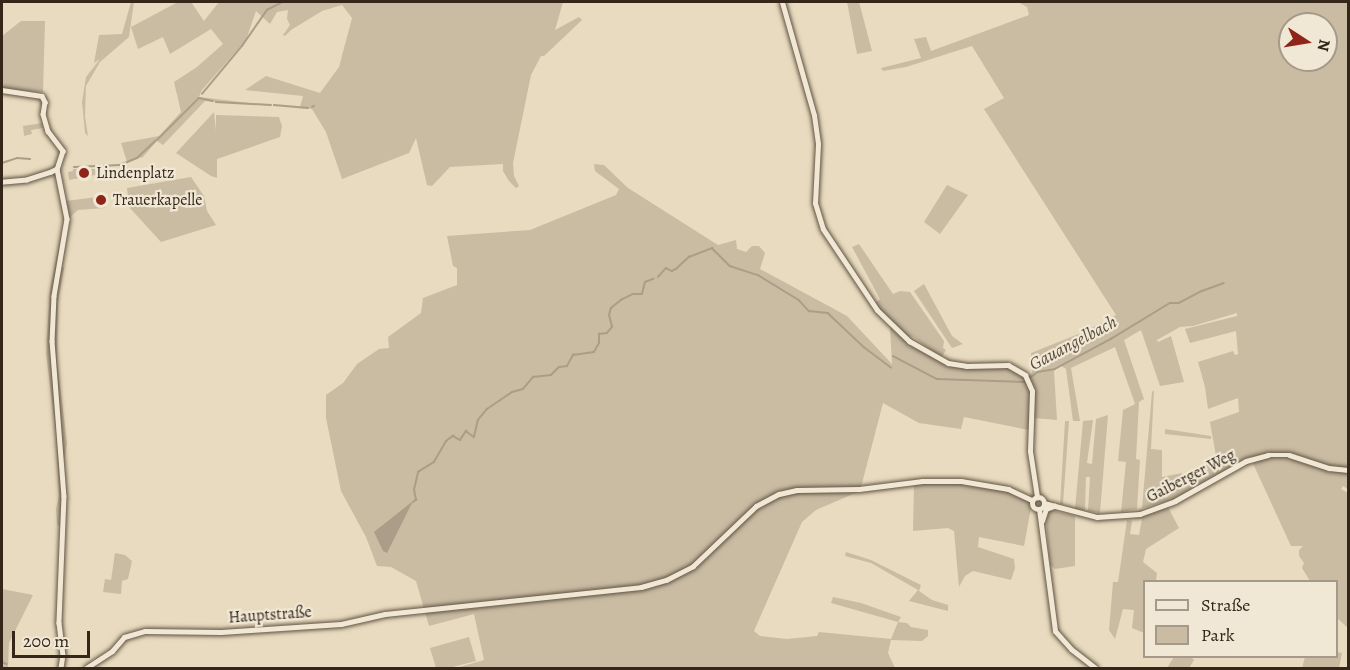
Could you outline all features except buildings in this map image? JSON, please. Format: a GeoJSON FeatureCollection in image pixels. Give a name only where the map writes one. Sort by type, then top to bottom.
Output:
{"type":"FeatureCollection","features":[{"type":"Feature","properties":{"kind":"main road"},"geometry":{"type":"LineString","coordinates":[[782,2],[814,115],[818,144],[815,200],[823,229],[877,310],[909,341],[932,356],[954,364],[1005,365],[1017,368],[1025,375],[1032,392],[1030,451],[1035,481],[1033,507],[1039,509]]}},
{"type":"Feature","properties":{"kind":"main road","name":"Hauptstraße"},"geometry":{"type":"LineString","coordinates":[[86,669],[112,651],[124,637],[143,632],[221,632],[341,624],[385,614],[630,589],[666,580],[706,555],[756,506],[779,494],[797,490],[862,489],[941,480],[984,484],[1035,499]]}},
{"type":"Feature","properties":{"kind":"main road"},"geometry":{"type":"LineString","coordinates":[[1020,493],[1031,491],[1035,481]]}},
{"type":"Feature","properties":{"kind":"main road"},"geometry":{"type":"LineString","coordinates":[[1035,499],[1044,503],[1039,509]]}},
{"type":"Feature","properties":{"kind":"main road"},"geometry":{"type":"LineString","coordinates":[[1039,509],[1054,627],[1059,637],[1095,669]]}},
{"type":"Feature","properties":{"kind":"street"},"geometry":{"type":"LineString","coordinates":[[2,90],[39,93],[44,100],[43,109],[50,136],[63,151],[57,169],[67,224],[54,297],[52,341],[63,475],[59,624],[63,655],[61,669]]}},
{"type":"Feature","properties":{"kind":"street"},"geometry":{"type":"LineString","coordinates":[[2,182],[32,179],[57,169]]}},
{"type":"Feature","properties":{"kind":"street","name":"Gaiberger Weg"},"geometry":{"type":"LineString","coordinates":[[1044,503],[1100,517],[1144,513],[1175,501],[1240,464],[1268,455],[1289,455],[1329,468],[1348,470]]}},
{"type":"Feature","properties":{"kind":"street"},"geometry":{"type":"LineString","coordinates":[[1042,521],[1045,510],[1055,507]]}},
{"type":"Feature","properties":{"kind":"green space"},"geometry":{"type":"Polygon","coordinates":[[[131,2],[134,2],[129,37],[100,62],[86,86],[85,116],[88,136],[85,133],[82,102],[86,77],[100,59],[94,63],[99,35],[122,34],[131,2]]]}},
{"type":"Feature","properties":{"kind":"green space"},"geometry":{"type":"Polygon","coordinates":[[[178,2],[191,2],[204,21],[219,2],[563,2],[555,30],[579,17],[582,20],[544,56],[541,56],[531,75],[513,163],[514,176],[519,186],[516,188],[509,181],[503,171],[503,164],[450,167],[432,186],[427,185],[416,138],[409,153],[342,179],[326,132],[312,109],[300,107],[303,96],[245,90],[266,76],[320,93],[339,67],[352,18],[342,5],[322,11],[285,36],[283,35],[290,25],[287,19],[288,10],[277,12],[270,24],[256,11],[246,40],[202,90],[199,97],[274,106],[205,101],[163,145],[157,141],[143,157],[127,162],[121,143],[159,136],[181,112],[174,82],[197,67],[223,44],[211,29],[170,54],[163,37],[138,49],[131,27],[178,2]]]}},
{"type":"Feature","properties":{"kind":"green space"},"geometry":{"type":"Polygon","coordinates":[[[847,2],[859,2],[872,51],[857,54],[847,2]]]}},
{"type":"Feature","properties":{"kind":"green space"},"geometry":{"type":"Polygon","coordinates":[[[1018,2],[1348,2],[1348,489],[1343,486],[1341,489],[1348,493],[1348,628],[1338,619],[1338,580],[1309,580],[1302,568],[1304,563],[1299,556],[1299,550],[1303,546],[1291,546],[1250,457],[1174,499],[1142,508],[1154,390],[1151,449],[1162,450],[1162,477],[1182,473],[1184,479],[1190,478],[1210,462],[1217,462],[1210,422],[1239,412],[1238,398],[1208,409],[1198,362],[1233,351],[1235,355],[1238,354],[1236,331],[1190,343],[1185,329],[1237,316],[1237,313],[1193,326],[1180,327],[1157,340],[1158,342],[1171,336],[1184,382],[1160,386],[1141,330],[1124,340],[1144,399],[1139,402],[1136,459],[1140,460],[1137,509],[1121,512],[1126,462],[1118,461],[1123,410],[1135,404],[1115,347],[1071,368],[1080,421],[1073,421],[1066,369],[1060,365],[1054,371],[1057,420],[1033,418],[1028,375],[1032,373],[1031,353],[1086,331],[1116,315],[984,109],[1004,98],[972,46],[906,67],[883,71],[881,68],[921,58],[914,39],[926,37],[931,51],[1029,15],[1027,7],[1018,2]]]}},
{"type":"Feature","properties":{"kind":"green space"},"geometry":{"type":"Polygon","coordinates":[[[21,21],[45,21],[43,92],[2,89],[2,36],[21,21]]]}},
{"type":"Feature","properties":{"kind":"green space"},"geometry":{"type":"Polygon","coordinates":[[[214,112],[216,131],[216,115],[279,117],[282,126],[280,137],[217,159],[217,178],[211,176],[176,153],[214,112]]]}},
{"type":"Feature","properties":{"kind":"green space"},"geometry":{"type":"Polygon","coordinates":[[[42,123],[43,128],[31,130],[32,134],[24,136],[23,126],[42,123]]]}},
{"type":"Feature","properties":{"kind":"green space"},"geometry":{"type":"Polygon","coordinates":[[[594,164],[604,165],[628,188],[718,245],[736,240],[737,249],[746,252],[752,246],[759,246],[765,253],[760,269],[847,316],[892,364],[890,327],[943,363],[1010,368],[1026,379],[1030,392],[1029,430],[964,417],[961,429],[919,423],[883,403],[860,491],[816,510],[802,522],[754,631],[760,636],[787,639],[817,636],[819,632],[891,639],[898,622],[928,630],[928,636],[922,641],[891,640],[888,653],[895,668],[456,668],[484,660],[474,614],[429,626],[416,581],[391,567],[377,566],[366,537],[341,491],[326,418],[326,395],[343,383],[357,364],[379,349],[389,348],[388,337],[421,313],[423,298],[457,285],[457,268],[453,266],[447,236],[530,230],[616,195],[619,189],[595,171],[594,164]]]}},
{"type":"Feature","properties":{"kind":"green space","name":"Lindenplatz"},"geometry":{"type":"Polygon","coordinates":[[[73,169],[95,169],[95,175],[69,180],[68,172],[73,169]]]}},
{"type":"Feature","properties":{"kind":"green space"},"geometry":{"type":"Polygon","coordinates":[[[191,177],[204,196],[207,211],[216,225],[161,242],[129,207],[127,188],[191,177]]]}},
{"type":"Feature","properties":{"kind":"green space"},"geometry":{"type":"Polygon","coordinates":[[[947,185],[968,195],[940,234],[924,222],[947,185]]]}},
{"type":"Feature","properties":{"kind":"green space"},"geometry":{"type":"Polygon","coordinates":[[[104,196],[105,208],[78,210],[69,218],[66,201],[104,196]]]}},
{"type":"Feature","properties":{"kind":"green space"},"geometry":{"type":"Polygon","coordinates":[[[64,234],[50,337],[62,499],[61,528],[57,524],[56,509],[59,496],[56,432],[46,354],[50,289],[61,235],[64,234]]]}},
{"type":"Feature","properties":{"kind":"green space"},"geometry":{"type":"Polygon","coordinates":[[[859,244],[893,294],[900,291],[910,292],[944,341],[943,348],[946,350],[941,358],[914,337],[903,335],[874,304],[880,299],[852,247],[859,244]]]}},
{"type":"Feature","properties":{"kind":"green space"},"geometry":{"type":"Polygon","coordinates":[[[62,266],[64,268],[58,303],[57,361],[67,443],[64,463],[54,350],[55,299],[62,266]]]}},
{"type":"Feature","properties":{"kind":"green space"},"geometry":{"type":"Polygon","coordinates":[[[924,284],[952,336],[963,344],[952,348],[914,291],[924,284]]]}},
{"type":"Feature","properties":{"kind":"green space"},"geometry":{"type":"Polygon","coordinates":[[[1108,415],[1100,513],[1088,511],[1090,477],[1086,477],[1085,510],[1075,509],[1083,421],[1093,420],[1087,463],[1092,464],[1096,419],[1108,415]]]}},
{"type":"Feature","properties":{"kind":"green space"},"geometry":{"type":"Polygon","coordinates":[[[1065,421],[1069,421],[1063,504],[1060,504],[1065,421]]]}},
{"type":"Feature","properties":{"kind":"green space"},"geometry":{"type":"Polygon","coordinates":[[[1165,429],[1211,436],[1211,439],[1165,434],[1165,429]]]}},
{"type":"Feature","properties":{"kind":"green space"},"geometry":{"type":"Polygon","coordinates":[[[949,481],[1011,492],[1028,500],[1031,508],[1024,546],[979,537],[978,547],[1014,559],[1015,568],[1011,580],[973,571],[965,576],[959,587],[954,531],[948,528],[913,531],[914,484],[949,481]]]}},
{"type":"Feature","properties":{"kind":"green space"},"geometry":{"type":"Polygon","coordinates":[[[1168,507],[1179,528],[1146,549],[1143,562],[1157,573],[1156,580],[1143,580],[1143,633],[1132,628],[1134,610],[1123,609],[1115,639],[1109,630],[1113,582],[1118,582],[1127,520],[1132,521],[1130,534],[1139,535],[1142,519],[1133,518],[1168,507]]]}},
{"type":"Feature","properties":{"kind":"green space"},"geometry":{"type":"Polygon","coordinates":[[[1050,510],[1075,516],[1075,566],[1055,569],[1050,565],[1046,519],[1050,510]]]}},
{"type":"Feature","properties":{"kind":"green space"},"geometry":{"type":"Polygon","coordinates":[[[846,552],[871,560],[921,585],[919,591],[932,600],[948,605],[948,611],[909,601],[918,590],[871,563],[845,556],[846,552]]]}},
{"type":"Feature","properties":{"kind":"green space"},"geometry":{"type":"Polygon","coordinates":[[[115,553],[125,555],[132,561],[128,579],[122,581],[121,594],[103,592],[105,579],[111,580],[115,553]]]}},
{"type":"Feature","properties":{"kind":"green space"},"geometry":{"type":"Polygon","coordinates":[[[2,589],[33,595],[9,643],[8,668],[2,668],[2,589]]]}},
{"type":"Feature","properties":{"kind":"green space"},"geometry":{"type":"Polygon","coordinates":[[[833,597],[861,603],[901,617],[898,622],[831,603],[833,597]]]}},
{"type":"Feature","properties":{"kind":"green space"},"geometry":{"type":"Polygon","coordinates":[[[469,637],[476,661],[449,668],[436,668],[430,648],[469,637]]]}},
{"type":"Feature","properties":{"kind":"green space"},"geometry":{"type":"Polygon","coordinates":[[[1338,652],[1342,653],[1339,668],[1302,668],[1305,658],[1338,658],[1338,652]]]}},
{"type":"Feature","properties":{"kind":"green space"},"geometry":{"type":"Polygon","coordinates":[[[1173,658],[1194,660],[1189,668],[1167,668],[1173,658]]]}},
{"type":"Feature","properties":{"kind":"shaded area"},"geometry":{"type":"Polygon","coordinates":[[[413,501],[387,553],[383,551],[374,532],[413,501]]]}},
{"type":"Feature","properties":{"kind":"waterway"},"geometry":{"type":"LineString","coordinates":[[202,94],[242,46],[267,10],[283,2]]}},
{"type":"Feature","properties":{"kind":"waterway"},"geometry":{"type":"LineString","coordinates":[[157,140],[199,98],[213,101]]}},
{"type":"Feature","properties":{"kind":"waterway"},"geometry":{"type":"LineString","coordinates":[[216,102],[271,105]]}},
{"type":"Feature","properties":{"kind":"waterway"},"geometry":{"type":"LineString","coordinates":[[274,105],[308,108]]}},
{"type":"Feature","properties":{"kind":"waterway"},"geometry":{"type":"LineString","coordinates":[[74,167],[120,165],[137,158],[155,141]]}},
{"type":"Feature","properties":{"kind":"waterway"},"geometry":{"type":"LineString","coordinates":[[2,163],[17,158],[30,159]]}},
{"type":"Feature","properties":{"kind":"waterway","name":"Gauangelbach"},"geometry":{"type":"LineString","coordinates":[[658,277],[666,268],[672,271],[689,257],[712,248],[730,266],[758,275],[799,300],[809,311],[828,313],[864,347],[891,367]]}},
{"type":"Feature","properties":{"kind":"waterway","name":"Gauangelbach"},"geometry":{"type":"LineString","coordinates":[[413,502],[416,500],[414,490],[418,472],[434,462],[446,441],[453,436],[460,440],[466,431],[474,437],[478,420],[487,409],[512,392],[523,389],[533,377],[551,375],[559,367],[567,366],[573,355],[594,352],[599,343],[599,334],[607,333],[612,327],[609,315],[611,308],[633,294],[642,294],[645,282],[653,279]]}},
{"type":"Feature","properties":{"kind":"waterway","name":"Gauangelbach"},"geometry":{"type":"LineString","coordinates":[[1028,379],[1038,372],[1055,369],[1111,339],[1170,303],[1179,303],[1224,283]]}},
{"type":"Feature","properties":{"kind":"waterway","name":"Gauangelbach"},"geometry":{"type":"LineString","coordinates":[[893,356],[937,379],[1024,382]]}},
{"type":"Feature","properties":{"kind":"waterway"},"geometry":{"type":"LineString","coordinates":[[2,662],[7,664]]}},
{"type":"Feature","properties":{"kind":"place","name":"Lindenplatz"},"geometry":{"type":"Point","coordinates":[84,173]}},
{"type":"Feature","properties":{"kind":"place","name":"Trauerkapelle"},"geometry":{"type":"Point","coordinates":[101,200]}}]}
